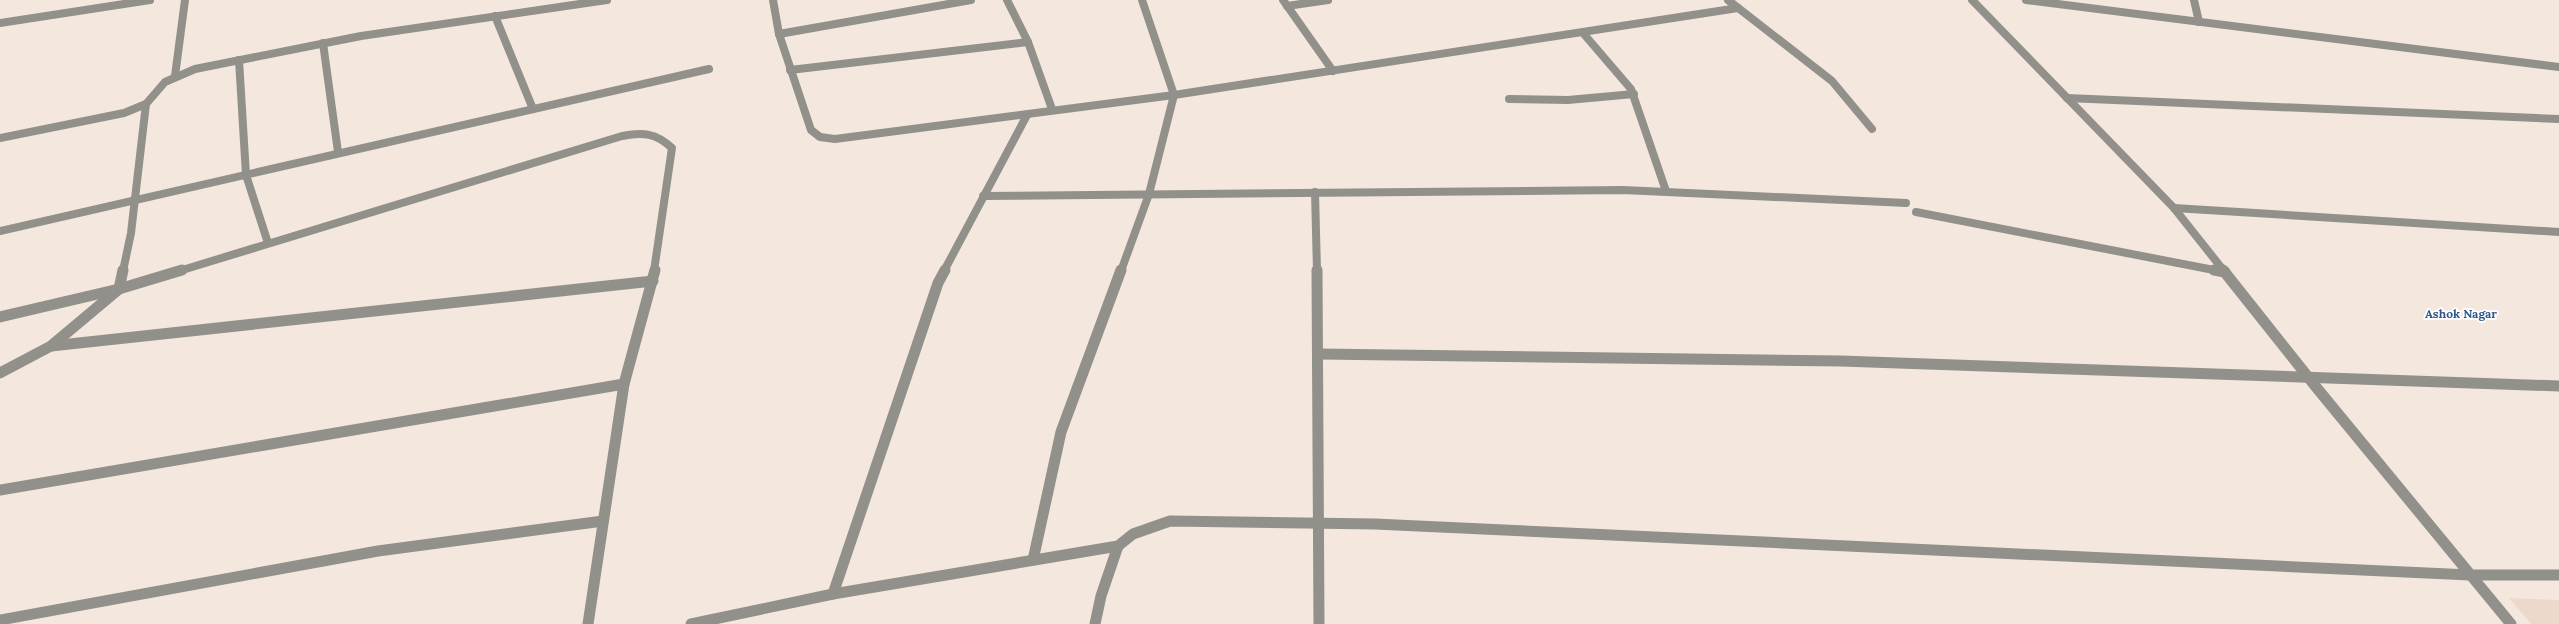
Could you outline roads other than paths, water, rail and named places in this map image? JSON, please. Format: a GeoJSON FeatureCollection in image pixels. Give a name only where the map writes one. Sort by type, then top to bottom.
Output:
{"type":"FeatureCollection","features":[{"type":"Feature","properties":{"kind":"street"},"geometry":{"type":"LineString","coordinates":[[1,24],[150,0]]}},
{"type":"Feature","properties":{"kind":"street"},"geometry":{"type":"LineString","coordinates":[[176,76],[185,0]]}},
{"type":"Feature","properties":{"kind":"street"},"geometry":{"type":"LineString","coordinates":[[0,138],[117,115],[146,104],[165,82],[195,69],[323,43],[607,0]]}},
{"type":"Feature","properties":{"kind":"street"},"geometry":{"type":"LineString","coordinates":[[773,0],[780,34],[790,70],[811,130],[820,137],[835,139],[1027,115],[1052,109],[1174,95],[1738,8]]}},
{"type":"Feature","properties":{"kind":"street"},"geometry":{"type":"LineString","coordinates":[[780,34],[971,0]]}},
{"type":"Feature","properties":{"kind":"street"},"geometry":{"type":"LineString","coordinates":[[1007,0],[1028,42],[1052,109]]}},
{"type":"Feature","properties":{"kind":"street"},"geometry":{"type":"LineString","coordinates":[[1034,560],[1062,432],[1149,194],[1174,95],[1142,0]]}},
{"type":"Feature","properties":{"kind":"street"},"geometry":{"type":"LineString","coordinates":[[1285,3],[1328,0]]}},
{"type":"Feature","properties":{"kind":"street"},"geometry":{"type":"LineString","coordinates":[[1728,0],[1832,82],[1872,129]]}},
{"type":"Feature","properties":{"kind":"street"},"geometry":{"type":"LineString","coordinates":[[1972,0],[2174,208],[2309,379],[2511,624]]}},
{"type":"Feature","properties":{"kind":"street"},"geometry":{"type":"LineString","coordinates":[[2026,0],[2559,67]]}},
{"type":"Feature","properties":{"kind":"street"},"geometry":{"type":"LineString","coordinates":[[2194,0],[2199,22]]}},
{"type":"Feature","properties":{"kind":"street"},"geometry":{"type":"LineString","coordinates":[[1285,3],[1333,71]]}},
{"type":"Feature","properties":{"kind":"street"},"geometry":{"type":"LineString","coordinates":[[496,16],[532,108]]}},
{"type":"Feature","properties":{"kind":"street"},"geometry":{"type":"LineString","coordinates":[[1583,33],[1623,78],[1634,94],[1666,191]]}},
{"type":"Feature","properties":{"kind":"street"},"geometry":{"type":"LineString","coordinates":[[790,70],[1028,42]]}},
{"type":"Feature","properties":{"kind":"street"},"geometry":{"type":"LineString","coordinates":[[323,43],[338,152]]}},
{"type":"Feature","properties":{"kind":"street"},"geometry":{"type":"LineString","coordinates":[[239,60],[246,175],[268,243]]}},
{"type":"Feature","properties":{"kind":"street"},"geometry":{"type":"LineString","coordinates":[[0,232],[133,202],[338,152],[709,69]]}},
{"type":"Feature","properties":{"kind":"street"},"geometry":{"type":"LineString","coordinates":[[1509,99],[1568,100],[1634,94]]}},
{"type":"Feature","properties":{"kind":"street"},"geometry":{"type":"LineString","coordinates":[[2067,98],[2559,119]]}},
{"type":"Feature","properties":{"kind":"street"},"geometry":{"type":"LineString","coordinates":[[0,373],[51,346],[118,289],[131,233],[133,202],[146,104]]}},
{"type":"Feature","properties":{"kind":"street"},"geometry":{"type":"LineString","coordinates":[[833,594],[938,283],[1027,115]]}},
{"type":"Feature","properties":{"kind":"street"},"geometry":{"type":"LineString","coordinates":[[0,317],[118,289],[610,139],[634,134],[652,134],[659,136],[672,148],[653,281],[624,384],[588,624]]}},
{"type":"Feature","properties":{"kind":"street"},"geometry":{"type":"LineString","coordinates":[[983,196],[1315,192],[1666,191],[1906,203]]}},
{"type":"Feature","properties":{"kind":"street"},"geometry":{"type":"LineString","coordinates":[[1315,192],[1319,354],[1319,624]]}},
{"type":"Feature","properties":{"kind":"street"},"geometry":{"type":"LineString","coordinates":[[2174,208],[2559,232]]}},
{"type":"Feature","properties":{"kind":"street"},"geometry":{"type":"LineString","coordinates":[[1916,212],[2225,272]]}},
{"type":"Feature","properties":{"kind":"street"},"geometry":{"type":"LineString","coordinates":[[51,346],[653,281]]}},
{"type":"Feature","properties":{"kind":"street"},"geometry":{"type":"LineString","coordinates":[[1319,354],[1841,361],[2309,379],[2559,386]]}},
{"type":"Feature","properties":{"kind":"street"},"geometry":{"type":"LineString","coordinates":[[0,490],[624,384]]}},
{"type":"Feature","properties":{"kind":"street"},"geometry":{"type":"LineString","coordinates":[[0,620],[378,551],[604,521]]}},
{"type":"Feature","properties":{"kind":"street"},"geometry":{"type":"LineString","coordinates":[[691,624],[712,622],[833,594],[1118,546],[1133,534],[1170,521],[1375,524],[2470,575],[2559,575]]}},
{"type":"Feature","properties":{"kind":"street"},"geometry":{"type":"LineString","coordinates":[[1095,624],[1101,596],[1118,546]]}},
{"type":"Feature","properties":{"kind":"district","name":"Ashok Nagar"},"geometry":{"type":"Point","coordinates":[2461,314]}}]}
